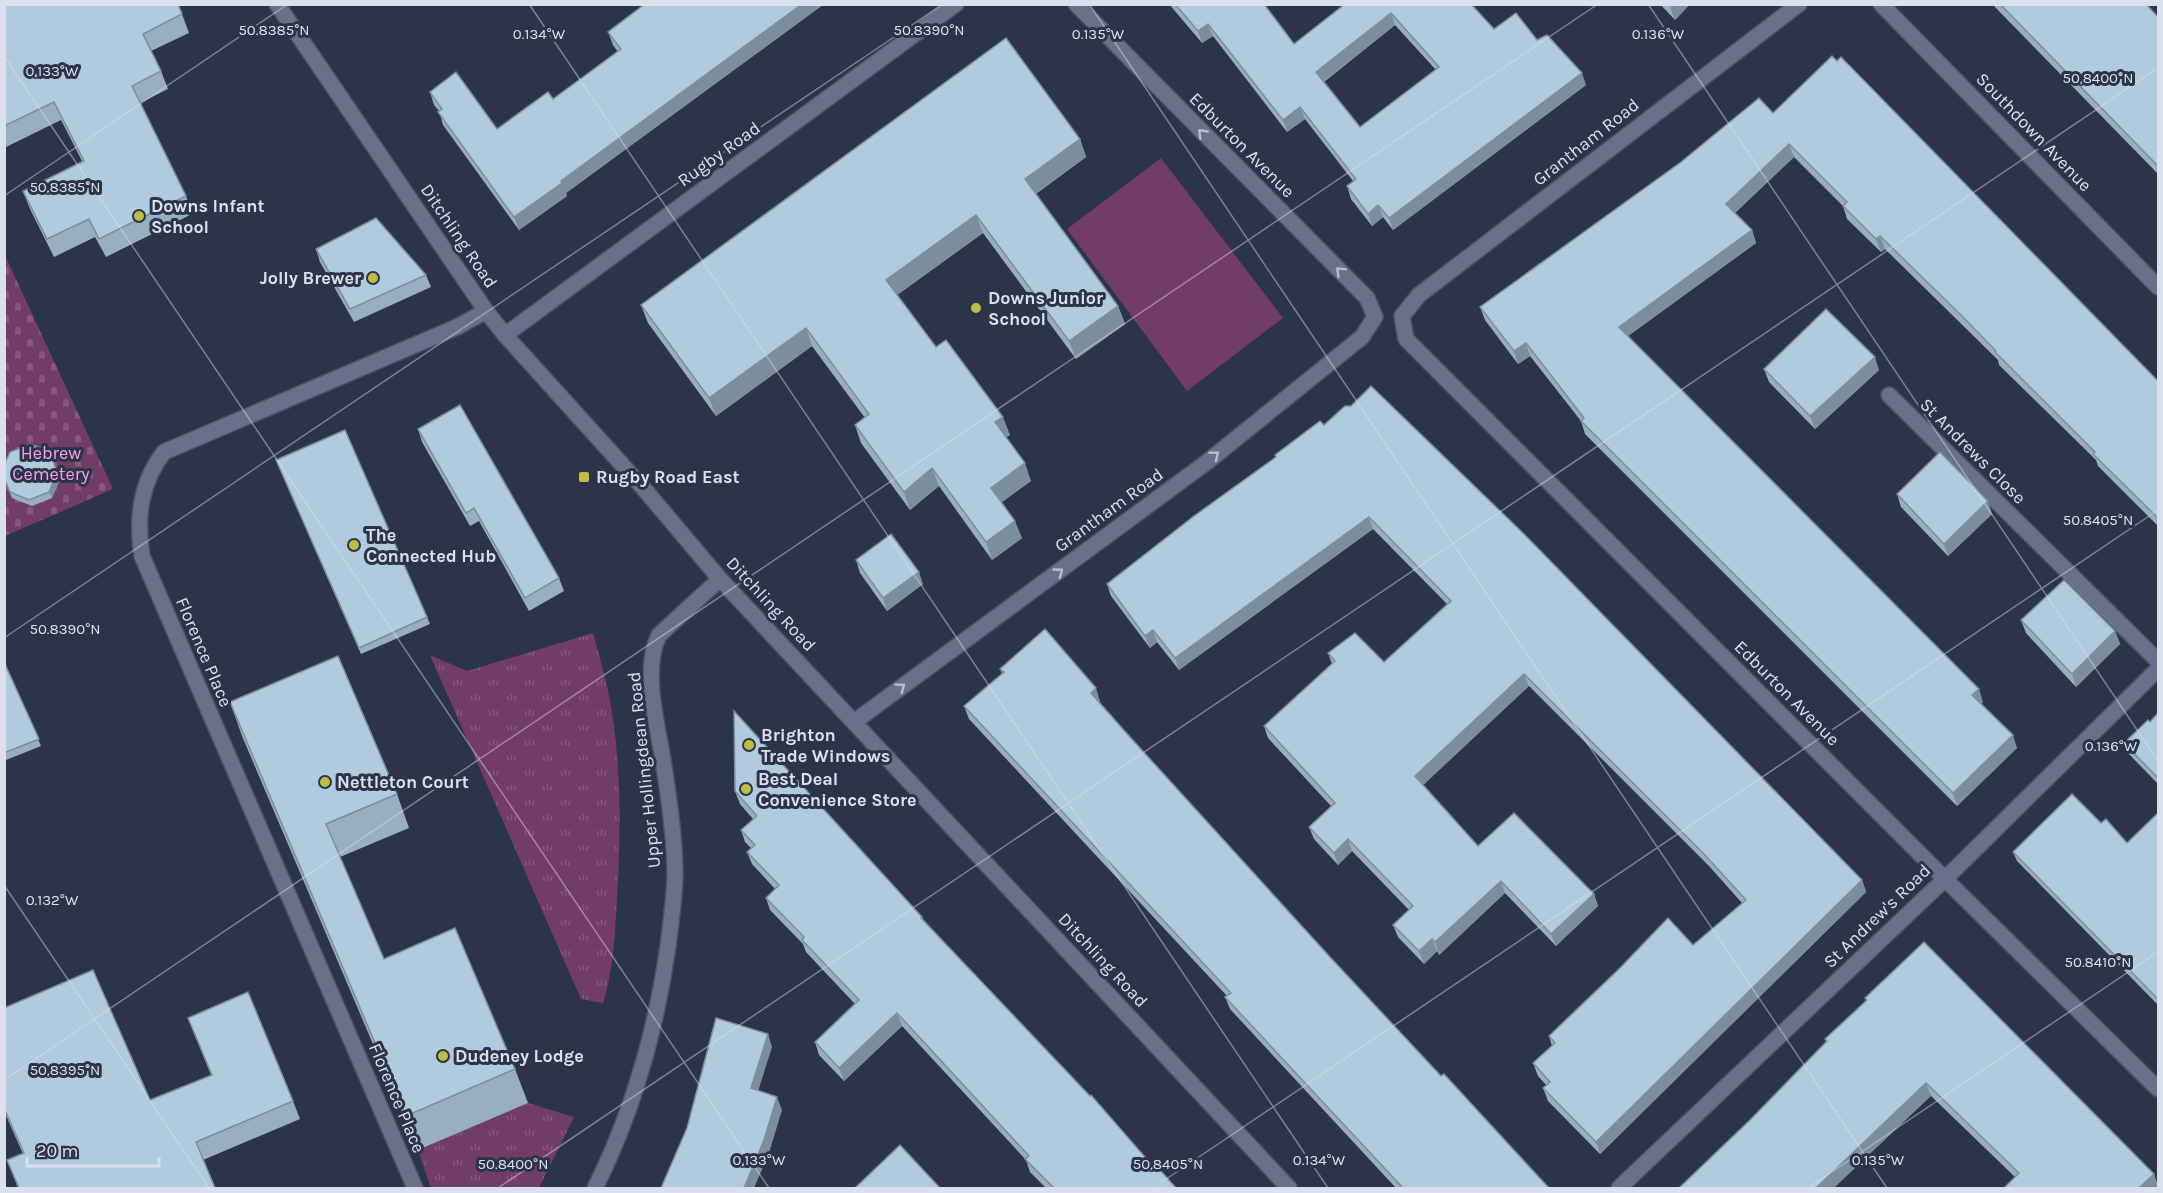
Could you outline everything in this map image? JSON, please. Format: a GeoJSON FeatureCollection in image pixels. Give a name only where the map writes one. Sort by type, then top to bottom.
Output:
{"type":"FeatureCollection","features":[{"type":"Feature","properties":{"kind":"street","name":"Ditchling Road"},"geometry":{"type":"LineString","coordinates":[[277,4],[486,311],[505,335],[645,490],[720,579],[1289,1188]]}},
{"type":"Feature","properties":{"kind":"street","name":"Rugby Road"},"geometry":{"type":"LineString","coordinates":[[505,335],[956,4]]}},
{"type":"Feature","properties":{"kind":"street","name":"Edburton Avenue"},"geometry":{"type":"LineString","coordinates":[[1076,4],[1367,298],[1375,317]]}},
{"type":"Feature","properties":{"kind":"street","name":"Grantham Road"},"geometry":{"type":"LineString","coordinates":[[1402,316],[1419,295],[1799,4]]}},
{"type":"Feature","properties":{"kind":"street","name":"Southdown Avenue"},"geometry":{"type":"LineString","coordinates":[[1881,4],[2158,287]]}},
{"type":"Feature","properties":{"kind":"street","name":"Florence Place"},"geometry":{"type":"LineString","coordinates":[[415,1188],[141,556],[138,533],[139,513],[149,475],[164,452],[457,327],[486,311]]}},
{"type":"Feature","properties":{"kind":"street","name":"Edburton Avenue"},"geometry":{"type":"LineString","coordinates":[[1402,316],[1406,339],[1944,879],[2158,1089]]}},
{"type":"Feature","properties":{"kind":"street","name":"Grantham Road"},"geometry":{"type":"LineString","coordinates":[[854,722],[1207,462],[1362,337],[1375,317]]}},
{"type":"Feature","properties":{"kind":"street","name":"St Andrews Close"},"geometry":{"type":"LineString","coordinates":[[1888,394],[2158,661]]}},
{"type":"Feature","properties":{"kind":"street","name":"Upper Hollingdean Road"},"geometry":{"type":"LineString","coordinates":[[595,1188],[630,1107],[642,1067],[661,989],[672,915],[675,878],[673,832],[653,695],[651,658],[659,635],[720,579]]}},
{"type":"Feature","properties":{"kind":"street","name":"St Andrew's Road"},"geometry":{"type":"LineString","coordinates":[[1619,1188],[1944,879],[2158,669]]}},
{"type":"Feature","properties":{"kind":"green space"},"geometry":{"type":"Polygon","coordinates":[[[1161,158],[1283,318],[1187,391],[1067,229],[1161,158]]]}},
{"type":"Feature","properties":{"kind":"green space","name":"Hebrew Cemetery"},"geometry":{"type":"Polygon","coordinates":[[[4,253],[113,489],[5,536],[4,536],[4,253]]]}},
{"type":"Feature","properties":{"kind":"green space"},"geometry":{"type":"Polygon","coordinates":[[[593,633],[613,716],[619,794],[615,937],[610,977],[603,1003],[581,999],[430,655],[467,671],[593,633]]]}},
{"type":"Feature","properties":{"kind":"green space"},"geometry":{"type":"Polygon","coordinates":[[[528,1103],[574,1117],[539,1188],[431,1188],[418,1150],[528,1103]]]}},
{"type":"Feature","properties":{"kind":"building"},"geometry":{"type":"Polygon","coordinates":[[[4,4],[178,4],[182,14],[143,34],[161,71],[132,86],[186,196],[99,239],[89,219],[47,239],[23,191],[84,161],[54,102],[4,126],[4,4]]]}},
{"type":"Feature","properties":{"kind":"building"},"geometry":{"type":"Polygon","coordinates":[[[645,4],[802,4],[514,217],[438,112],[442,109],[430,92],[456,72],[497,129],[548,92],[553,99],[621,49],[608,32],[645,4]]]}},
{"type":"Feature","properties":{"kind":"building"},"geometry":{"type":"Polygon","coordinates":[[[1175,4],[1264,4],[1294,44],[1345,4],[1471,4],[1494,29],[1516,13],[1537,40],[1547,35],[1582,73],[1389,218],[1378,205],[1368,214],[1347,186],[1356,179],[1300,107],[1283,120],[1208,24],[1198,31],[1175,4]],[[1391,13],[1316,72],[1360,127],[1439,67],[1391,13]]]}},
{"type":"Feature","properties":{"kind":"building"},"geometry":{"type":"Polygon","coordinates":[[[2000,4],[2146,4],[2158,17],[2158,166],[2000,4]]]}},
{"type":"Feature","properties":{"kind":"building"},"geometry":{"type":"Polygon","coordinates":[[[1006,38],[1080,139],[1025,179],[1118,306],[1069,341],[976,215],[886,280],[936,347],[946,340],[1003,417],[995,422],[1025,463],[991,488],[1015,521],[986,542],[932,468],[904,492],[855,425],[869,414],[806,328],[709,398],[641,305],[1006,38]]]}},
{"type":"Feature","properties":{"kind":"building"},"geometry":{"type":"Polygon","coordinates":[[[1832,56],[1837,61],[1841,57],[2158,381],[2158,518],[2093,454],[2095,452],[1962,316],[1880,236],[1876,239],[1843,206],[1847,202],[1789,144],[1726,204],[1752,230],[1619,327],[1979,689],[1972,695],[2013,735],[1953,793],[1581,421],[1584,418],[1526,343],[1514,351],[1480,307],[1681,162],[1759,98],[1773,113],[1832,56]]]}},
{"type":"Feature","properties":{"kind":"building"},"geometry":{"type":"Polygon","coordinates":[[[376,218],[426,275],[350,309],[316,249],[376,218]]]}},
{"type":"Feature","properties":{"kind":"building"},"geometry":{"type":"Polygon","coordinates":[[[1826,309],[1875,357],[1810,416],[1764,369],[1826,309]]]}},
{"type":"Feature","properties":{"kind":"building"},"geometry":{"type":"Polygon","coordinates":[[[1371,386],[1524,534],[1862,880],[1596,1142],[1543,1088],[1550,1082],[1533,1063],[1555,1043],[1549,1036],[1668,918],[1693,945],[1746,900],[1704,854],[1524,674],[1415,776],[1478,846],[1514,813],[1594,894],[1551,934],[1501,881],[1435,942],[1432,939],[1419,951],[1393,925],[1413,906],[1348,839],[1334,853],[1309,827],[1335,803],[1264,726],[1335,661],[1328,653],[1355,633],[1384,662],[1451,601],[1369,517],[1175,658],[1153,630],[1145,636],[1107,584],[1194,516],[1276,457],[1275,455],[1320,421],[1324,425],[1345,406],[1351,406],[1371,386]]]}},
{"type":"Feature","properties":{"kind":"building"},"geometry":{"type":"Polygon","coordinates":[[[460,405],[559,578],[525,598],[474,508],[466,513],[418,429],[460,405]]]}},
{"type":"Feature","properties":{"kind":"building","name":"The Connected Hub"},"geometry":{"type":"Polygon","coordinates":[[[345,430],[427,617],[359,648],[276,460],[345,430]]]}},
{"type":"Feature","properties":{"kind":"building"},"geometry":{"type":"Polygon","coordinates":[[[30,444],[50,452],[57,472],[49,492],[29,500],[10,492],[4,478],[4,465],[10,452],[30,444]]]}},
{"type":"Feature","properties":{"kind":"building"},"geometry":{"type":"Polygon","coordinates":[[[1940,452],[1988,501],[1944,544],[1897,494],[1940,452]]]}},
{"type":"Feature","properties":{"kind":"building"},"geometry":{"type":"Polygon","coordinates":[[[891,534],[919,572],[883,598],[856,560],[891,534]]]}},
{"type":"Feature","properties":{"kind":"building"},"geometry":{"type":"Polygon","coordinates":[[[2064,580],[2115,631],[2072,674],[2021,620],[2064,580]]]}},
{"type":"Feature","properties":{"kind":"building"},"geometry":{"type":"Polygon","coordinates":[[[1045,629],[1096,688],[1091,693],[1129,736],[1330,957],[1441,1076],[1444,1074],[1549,1188],[1403,1188],[1225,997],[1231,993],[964,706],[1004,672],[1000,669],[1045,629]]]}},
{"type":"Feature","properties":{"kind":"building"},"geometry":{"type":"Polygon","coordinates":[[[338,656],[397,794],[326,824],[384,959],[455,928],[515,1069],[406,1116],[230,702],[338,656]]]}},
{"type":"Feature","properties":{"kind":"building"},"geometry":{"type":"Polygon","coordinates":[[[4,662],[39,739],[4,753],[4,662]]]}},
{"type":"Feature","properties":{"kind":"building"},"geometry":{"type":"Polygon","coordinates":[[[734,711],[921,918],[1091,1095],[1151,1164],[1153,1162],[1176,1188],[1054,1188],[1025,1159],[1029,1156],[897,1013],[839,1068],[815,1042],[859,1000],[802,940],[804,937],[766,898],[779,885],[747,852],[755,845],[741,830],[757,816],[735,791],[734,711]]]}},
{"type":"Feature","properties":{"kind":"building"},"geometry":{"type":"Polygon","coordinates":[[[2158,713],[2158,778],[2124,743],[2158,713]]]}},
{"type":"Feature","properties":{"kind":"building"},"geometry":{"type":"Polygon","coordinates":[[[2072,794],[2101,823],[2106,819],[2127,843],[2158,813],[2158,999],[2013,852],[2072,794]]]}},
{"type":"Feature","properties":{"kind":"building"},"geometry":{"type":"Polygon","coordinates":[[[1924,942],[2154,1174],[2139,1188],[2004,1188],[2019,1173],[1926,1083],[1816,1188],[1679,1188],[1750,1120],[1827,1041],[1825,1039],[1867,1000],[1865,998],[1924,942]]]}},
{"type":"Feature","properties":{"kind":"building"},"geometry":{"type":"Polygon","coordinates":[[[93,970],[150,1100],[212,1075],[188,1018],[248,992],[293,1101],[196,1142],[215,1188],[19,1188],[7,1160],[24,1153],[4,1108],[4,1008],[93,970]]]}},
{"type":"Feature","properties":{"kind":"building"},"geometry":{"type":"Polygon","coordinates":[[[716,1018],[768,1034],[751,1088],[777,1097],[764,1140],[744,1188],[661,1188],[687,1128],[716,1018]]]}},
{"type":"Feature","properties":{"kind":"building"},"geometry":{"type":"Polygon","coordinates":[[[900,1145],[940,1188],[855,1188],[900,1145]]]}},
{"type":"Feature","properties":{"kind":"place","name":"Downs Infant School"},"geometry":{"type":"Point","coordinates":[139,216]}},
{"type":"Feature","properties":{"kind":"place","name":"Jolly Brewer"},"geometry":{"type":"Point","coordinates":[373,278]}},
{"type":"Feature","properties":{"kind":"place","name":"Downs Junior School"},"geometry":{"type":"Point","coordinates":[976,308]}},
{"type":"Feature","properties":{"kind":"place","name":"Rugby Road East"},"geometry":{"type":"Point","coordinates":[584,477]}},
{"type":"Feature","properties":{"kind":"place","name":"The Connected Hub"},"geometry":{"type":"Point","coordinates":[354,545]}},
{"type":"Feature","properties":{"kind":"place","name":"Brighton Trade Windows"},"geometry":{"type":"Point","coordinates":[749,745]}},
{"type":"Feature","properties":{"kind":"place","name":"Nettleton Court"},"geometry":{"type":"Point","coordinates":[325,782]}},
{"type":"Feature","properties":{"kind":"place","name":"Best Deal Convenience Store"},"geometry":{"type":"Point","coordinates":[746,789]}},
{"type":"Feature","properties":{"kind":"place","name":"Dudeney Lodge"},"geometry":{"type":"Point","coordinates":[443,1056]}}]}
